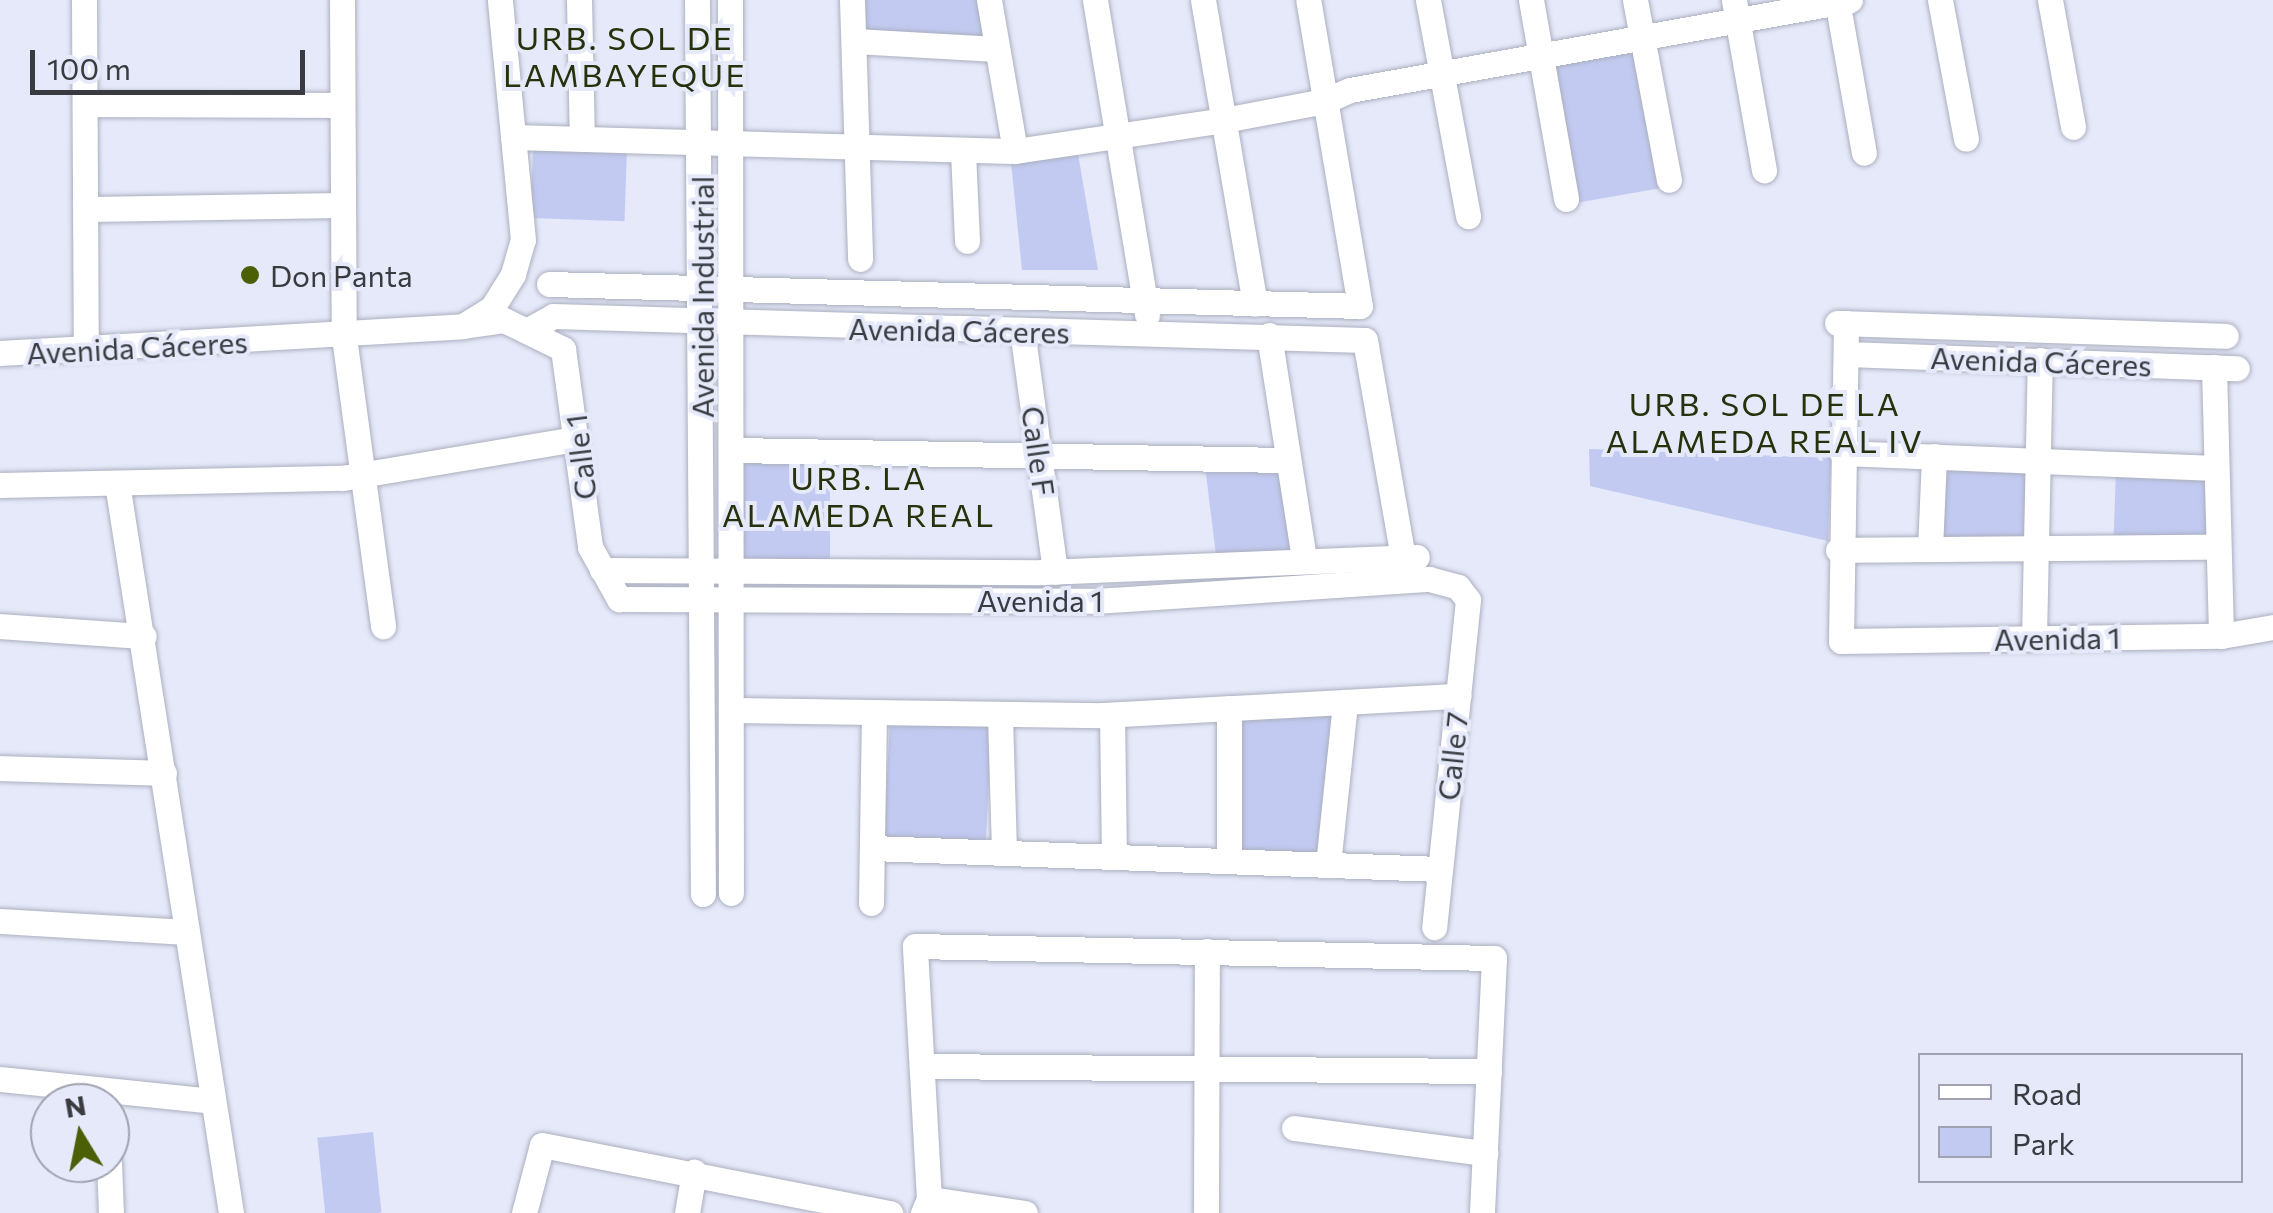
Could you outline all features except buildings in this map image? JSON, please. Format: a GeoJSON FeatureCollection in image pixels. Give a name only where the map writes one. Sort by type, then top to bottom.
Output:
{"type":"FeatureCollection","features":[{"type":"Feature","properties":{"kind":"street"},"geometry":{"type":"LineString","coordinates":[[84,0],[86,348]]}},
{"type":"Feature","properties":{"kind":"street"},"geometry":{"type":"LineString","coordinates":[[342,0],[344,337],[383,626]]}},
{"type":"Feature","properties":{"kind":"street"},"geometry":{"type":"LineString","coordinates":[[463,326],[503,295],[522,240],[500,0]]}},
{"type":"Feature","properties":{"kind":"street"},"geometry":{"type":"LineString","coordinates":[[580,0],[582,139]]}},
{"type":"Feature","properties":{"kind":"street","name":"Avenida Industrial"},"geometry":{"type":"LineString","coordinates":[[698,0],[702,143],[702,894]]}},
{"type":"Feature","properties":{"kind":"street","name":"Avenida Industrial"},"geometry":{"type":"LineString","coordinates":[[730,0],[734,287],[731,893]]}},
{"type":"Feature","properties":{"kind":"street"},"geometry":{"type":"LineString","coordinates":[[852,0],[860,259]]}},
{"type":"Feature","properties":{"kind":"street"},"geometry":{"type":"LineString","coordinates":[[988,0],[1015,151]]}},
{"type":"Feature","properties":{"kind":"street"},"geometry":{"type":"LineString","coordinates":[[1095,0],[1148,302],[1146,334]]}},
{"type":"Feature","properties":{"kind":"street"},"geometry":{"type":"LineString","coordinates":[[1203,0],[1255,304]]}},
{"type":"Feature","properties":{"kind":"street"},"geometry":{"type":"LineString","coordinates":[[1308,0],[1326,102]]}},
{"type":"Feature","properties":{"kind":"street"},"geometry":{"type":"LineString","coordinates":[[1428,0],[1468,216]]}},
{"type":"Feature","properties":{"kind":"street"},"geometry":{"type":"LineString","coordinates":[[1531,0],[1566,198]]}},
{"type":"Feature","properties":{"kind":"street"},"geometry":{"type":"LineString","coordinates":[[1636,0],[1669,180]]}},
{"type":"Feature","properties":{"kind":"street"},"geometry":{"type":"LineString","coordinates":[[1940,0],[1966,139]]}},
{"type":"Feature","properties":{"kind":"street"},"geometry":{"type":"LineString","coordinates":[[2050,0],[2073,127]]}},
{"type":"Feature","properties":{"kind":"street"},"geometry":{"type":"LineString","coordinates":[[513,137],[1015,151],[1326,102],[1350,90],[1642,38],[1735,10],[1842,1],[1864,153]]}},
{"type":"Feature","properties":{"kind":"street"},"geometry":{"type":"LineString","coordinates":[[1735,10],[1764,170]]}},
{"type":"Feature","properties":{"kind":"street"},"geometry":{"type":"LineString","coordinates":[[854,41],[997,50]]}},
{"type":"Feature","properties":{"kind":"street","name":"Avenida Cáceres"},"geometry":{"type":"LineString","coordinates":[[550,284],[1360,306],[1326,102]]}},
{"type":"Feature","properties":{"kind":"street"},"geometry":{"type":"LineString","coordinates":[[85,104],[342,105]]}},
{"type":"Feature","properties":{"kind":"street"},"geometry":{"type":"LineString","coordinates":[[963,152],[967,241]]}},
{"type":"Feature","properties":{"kind":"street"},"geometry":{"type":"LineString","coordinates":[[86,209],[343,205]]}},
{"type":"Feature","properties":{"kind":"street","name":"Avenida Cáceres"},"geometry":{"type":"LineString","coordinates":[[0,354],[344,337],[504,320],[1365,340],[1409,552]]}},
{"type":"Feature","properties":{"kind":"street","name":"Calle 1"},"geometry":{"type":"LineString","coordinates":[[541,322],[570,363],[590,548],[619,599]]}},
{"type":"Feature","properties":{"kind":"street","name":"Avenida Cáceres"},"geometry":{"type":"LineString","coordinates":[[2216,468],[2225,368],[1846,354],[1842,323],[2226,336]]}},
{"type":"Feature","properties":{"kind":"street","name":"Calle F"},"geometry":{"type":"LineString","coordinates":[[1022,330],[1055,572]]}},
{"type":"Feature","properties":{"kind":"street"},"geometry":{"type":"LineString","coordinates":[[1269,336],[1303,552]]}},
{"type":"Feature","properties":{"kind":"street"},"geometry":{"type":"LineString","coordinates":[[1846,354],[1838,550],[2218,547]]}},
{"type":"Feature","properties":{"kind":"street"},"geometry":{"type":"LineString","coordinates":[[2034,639],[2040,360]]}},
{"type":"Feature","properties":{"kind":"street"},"geometry":{"type":"LineString","coordinates":[[0,485],[360,476],[576,439]]}},
{"type":"Feature","properties":{"kind":"street"},"geometry":{"type":"LineString","coordinates":[[734,450],[1286,460]]}},
{"type":"Feature","properties":{"kind":"street"},"geometry":{"type":"LineString","coordinates":[[1842,453],[2216,468],[2222,636]]}},
{"type":"Feature","properties":{"kind":"street"},"geometry":{"type":"LineString","coordinates":[[1930,549],[1934,456]]}},
{"type":"Feature","properties":{"kind":"street"},"geometry":{"type":"LineString","coordinates":[[117,482],[144,636],[230,1213]]}},
{"type":"Feature","properties":{"kind":"street","name":"Avenida 1"},"geometry":{"type":"LineString","coordinates":[[1838,550],[1840,642],[2222,636],[2273,628]]}},
{"type":"Feature","properties":{"kind":"street","name":"Avenida 1"},"geometry":{"type":"LineString","coordinates":[[602,570],[1055,572],[1409,552]]}},
{"type":"Feature","properties":{"kind":"street","name":"Avenida 1"},"geometry":{"type":"LineString","coordinates":[[619,599],[1096,601],[1429,579],[1458,587]]}},
{"type":"Feature","properties":{"kind":"street","name":"Calle 7"},"geometry":{"type":"LineString","coordinates":[[1434,928],[1468,600],[1458,587]]}},
{"type":"Feature","properties":{"kind":"street"},"geometry":{"type":"LineString","coordinates":[[0,626],[144,636]]}},
{"type":"Feature","properties":{"kind":"street"},"geometry":{"type":"LineString","coordinates":[[732,710],[1112,715],[1458,696]]}},
{"type":"Feature","properties":{"kind":"street"},"geometry":{"type":"LineString","coordinates":[[1328,865],[1344,702]]}},
{"type":"Feature","properties":{"kind":"street"},"geometry":{"type":"LineString","coordinates":[[1229,861],[1230,708]]}},
{"type":"Feature","properties":{"kind":"street"},"geometry":{"type":"LineString","coordinates":[[870,903],[874,714]]}},
{"type":"Feature","properties":{"kind":"street"},"geometry":{"type":"LineString","coordinates":[[1112,715],[1114,857]]}},
{"type":"Feature","properties":{"kind":"street"},"geometry":{"type":"LineString","coordinates":[[1000,716],[1004,852]]}},
{"type":"Feature","properties":{"kind":"street"},"geometry":{"type":"LineString","coordinates":[[0,768],[164,773]]}},
{"type":"Feature","properties":{"kind":"street"},"geometry":{"type":"LineString","coordinates":[[872,848],[1440,869]]}},
{"type":"Feature","properties":{"kind":"street"},"geometry":{"type":"LineString","coordinates":[[0,921],[186,932]]}},
{"type":"Feature","properties":{"kind":"street"},"geometry":{"type":"LineString","coordinates":[[1025,1213],[926,1206],[916,946],[1494,958],[1482,1213]]}},
{"type":"Feature","properties":{"kind":"street"},"geometry":{"type":"LineString","coordinates":[[1206,951],[1206,1213]]}},
{"type":"Feature","properties":{"kind":"street"},"geometry":{"type":"LineString","coordinates":[[922,1066],[1489,1070]]}},
{"type":"Feature","properties":{"kind":"street"},"geometry":{"type":"LineString","coordinates":[[0,1079],[30,1084]]}},
{"type":"Feature","properties":{"kind":"street"},"geometry":{"type":"LineString","coordinates":[[130,1099],[212,1101]]}},
{"type":"Feature","properties":{"kind":"street"},"geometry":{"type":"LineString","coordinates":[[1294,1128],[1485,1152]]}},
{"type":"Feature","properties":{"kind":"street"},"geometry":{"type":"LineString","coordinates":[[524,1213],[542,1145],[890,1213]]}},
{"type":"Feature","properties":{"kind":"street"},"geometry":{"type":"LineString","coordinates":[[686,1213],[694,1172]]}},
{"type":"Feature","properties":{"kind":"street"},"geometry":{"type":"LineString","coordinates":[[111,1183],[112,1213]]}},
{"type":"Feature","properties":{"kind":"green space"},"geometry":{"type":"Polygon","coordinates":[[[860,0],[981,0],[988,41],[861,35],[860,0]]]}},
{"type":"Feature","properties":{"kind":"green space"},"geometry":{"type":"Polygon","coordinates":[[[1637,51],[1661,188],[1573,204],[1548,67],[1637,51]]]}},
{"type":"Feature","properties":{"kind":"green space"},"geometry":{"type":"Polygon","coordinates":[[[533,148],[627,151],[624,221],[531,218],[533,148]]]}},
{"type":"Feature","properties":{"kind":"green space"},"geometry":{"type":"Polygon","coordinates":[[[1078,154],[1098,270],[1022,270],[1011,162],[1078,154]]]}},
{"type":"Feature","properties":{"kind":"green space"},"geometry":{"type":"Polygon","coordinates":[[[1589,449],[1831,458],[1828,541],[1590,486],[1589,449]]]}},
{"type":"Feature","properties":{"kind":"green space"},"geometry":{"type":"Polygon","coordinates":[[[739,460],[830,460],[830,561],[739,561],[739,460]]]}},
{"type":"Feature","properties":{"kind":"green space"},"geometry":{"type":"Polygon","coordinates":[[[1938,461],[2029,466],[2025,548],[1934,543],[1938,461]]]}},
{"type":"Feature","properties":{"kind":"green space"},"geometry":{"type":"Polygon","coordinates":[[[1205,466],[1281,468],[1296,558],[1217,563],[1205,466]]]}},
{"type":"Feature","properties":{"kind":"green space"},"geometry":{"type":"Polygon","coordinates":[[[2116,469],[2209,472],[2206,545],[2113,542],[2116,469]]]}},
{"type":"Feature","properties":{"kind":"green space"},"geometry":{"type":"Polygon","coordinates":[[[1335,709],[1320,855],[1237,853],[1236,714],[1335,709]]]}},
{"type":"Feature","properties":{"kind":"green space"},"geometry":{"type":"Polygon","coordinates":[[[890,721],[992,726],[986,845],[884,840],[890,721]]]}},
{"type":"Feature","properties":{"kind":"green space"},"geometry":{"type":"Polygon","coordinates":[[[373,1132],[381,1213],[325,1213],[317,1138],[373,1132]]]}},
{"type":"Feature","properties":{"kind":"place","name":"Don Panta"},"geometry":{"type":"Point","coordinates":[250,275]}},
{"type":"Feature","properties":{"kind":"district","name":"URB. SOL DE LAMBAYEQUE"},"geometry":{"type":"Point","coordinates":[625,56]}},
{"type":"Feature","properties":{"kind":"district","name":"URB. SOL DE LA ALAMEDA REAL IV"},"geometry":{"type":"Point","coordinates":[1765,422]}},
{"type":"Feature","properties":{"kind":"district","name":"URB. LA ALAMEDA REAL"},"geometry":{"type":"Point","coordinates":[859,496]}}]}
